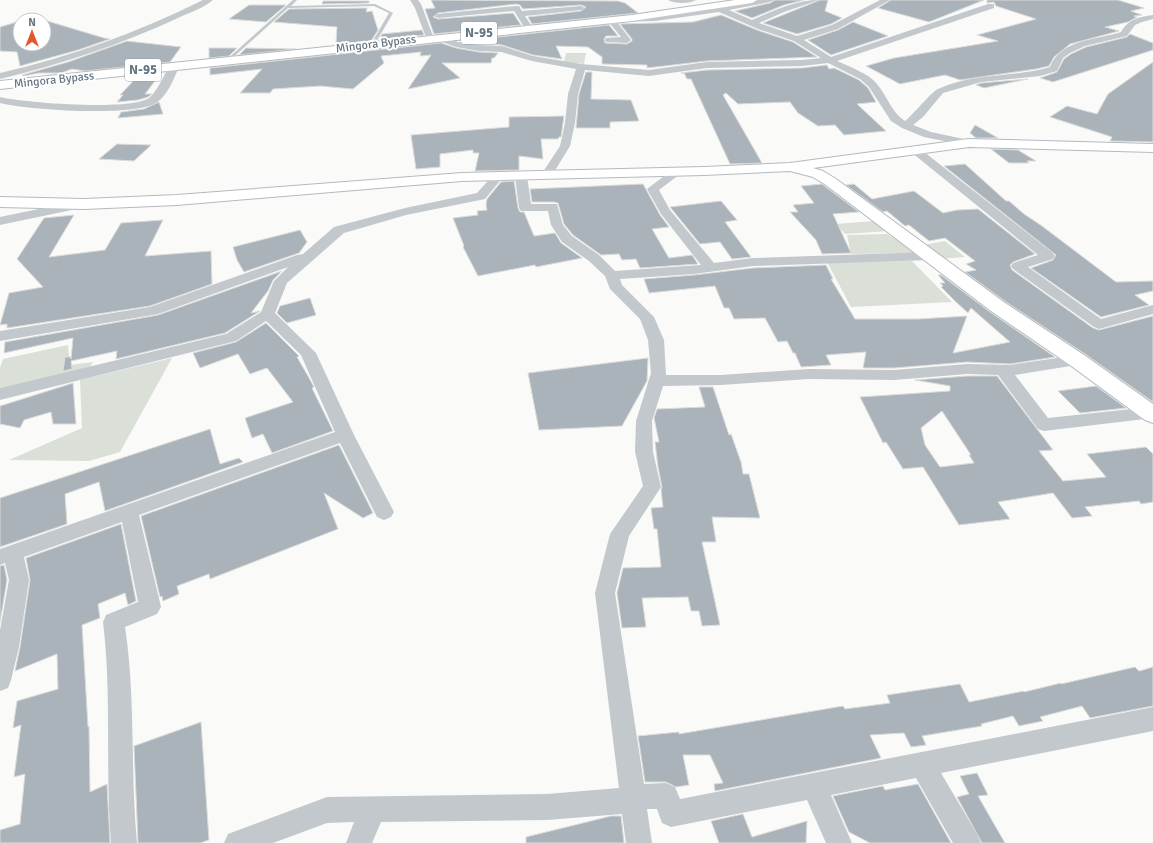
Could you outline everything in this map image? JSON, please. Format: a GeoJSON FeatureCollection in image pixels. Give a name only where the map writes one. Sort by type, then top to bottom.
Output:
{"type":"FeatureCollection","features":[{"type":"Feature","properties":{"kind":"main road","name":"Mingora Bypass"},"geometry":{"type":"LineString","coordinates":[[0,85],[674,13],[752,0]]}},
{"type":"Feature","properties":{"kind":"main road"},"geometry":{"type":"LineString","coordinates":[[0,202],[84,204],[177,200],[462,177],[676,172],[790,167],[969,143],[1153,148]]}},
{"type":"Feature","properties":{"kind":"main road"},"geometry":{"type":"LineString","coordinates":[[790,167],[818,174],[831,182],[998,307],[1077,360],[1152,414]]}},
{"type":"Feature","properties":{"kind":"street"},"geometry":{"type":"LineString","coordinates":[[0,76],[64,60],[98,49],[186,12],[209,0]]}},
{"type":"Feature","properties":{"kind":"street"},"geometry":{"type":"LineString","coordinates":[[414,0],[421,14],[424,26],[434,38],[479,48],[502,49],[532,58],[581,67],[649,73],[707,64],[802,63],[830,60],[991,6]]}},
{"type":"Feature","properties":{"kind":"street"},"geometry":{"type":"LineString","coordinates":[[672,0],[691,0],[702,5]]}},
{"type":"Feature","properties":{"kind":"street"},"geometry":{"type":"LineString","coordinates":[[611,20],[632,15],[734,0]]}},
{"type":"Feature","properties":{"kind":"street"},"geometry":{"type":"LineString","coordinates":[[611,20],[636,20],[697,14],[770,0]]}},
{"type":"Feature","properties":{"kind":"street"},"geometry":{"type":"LineString","coordinates":[[752,23],[781,10],[815,0]]}},
{"type":"Feature","properties":{"kind":"street"},"geometry":{"type":"LineString","coordinates":[[797,39],[835,26],[886,0]]}},
{"type":"Feature","properties":{"kind":"street"},"geometry":{"type":"LineString","coordinates":[[438,16],[516,8],[529,28]]}},
{"type":"Feature","properties":{"kind":"street"},"geometry":{"type":"LineString","coordinates":[[520,14],[581,8]]}},
{"type":"Feature","properties":{"kind":"street"},"geometry":{"type":"LineString","coordinates":[[720,10],[797,39],[830,60],[863,77],[873,85],[895,119],[906,126],[928,135],[969,143]]}},
{"type":"Feature","properties":{"kind":"street"},"geometry":{"type":"LineString","coordinates":[[906,126],[919,115],[940,91],[980,78],[1040,73],[1054,69],[1062,54],[1073,48],[1111,39],[1124,34],[1127,26],[1140,19],[1153,16]]}},
{"type":"Feature","properties":{"kind":"street"},"geometry":{"type":"LineString","coordinates":[[609,40],[627,40],[611,20]]}},
{"type":"Feature","properties":{"kind":"street"},"geometry":{"type":"LineString","coordinates":[[0,100],[24,105],[56,108],[119,107],[147,104],[161,95],[174,67]]}},
{"type":"Feature","properties":{"kind":"street"},"geometry":{"type":"LineString","coordinates":[[547,175],[565,146],[570,123],[573,94],[581,67]]}},
{"type":"Feature","properties":{"kind":"street"},"geometry":{"type":"LineString","coordinates":[[915,150],[1048,256],[1018,266],[1099,324],[1153,309]]}},
{"type":"Feature","properties":{"kind":"street"},"geometry":{"type":"LineString","coordinates":[[676,172],[653,189],[665,211],[712,268]]}},
{"type":"Feature","properties":{"kind":"street"},"geometry":{"type":"LineString","coordinates":[[0,394],[232,338],[268,314],[281,281],[339,230],[405,212],[481,196],[498,176]]}},
{"type":"Feature","properties":{"kind":"street"},"geometry":{"type":"LineString","coordinates":[[521,176],[525,208],[554,207],[557,224],[567,239],[594,258],[612,275],[615,286],[647,317],[656,340],[659,373],[644,420],[644,452],[652,487],[620,534],[605,593],[639,843]]}},
{"type":"Feature","properties":{"kind":"street"},"geometry":{"type":"LineString","coordinates":[[0,221],[84,204]]}},
{"type":"Feature","properties":{"kind":"street"},"geometry":{"type":"LineString","coordinates":[[0,336],[153,311],[312,254]]}},
{"type":"Feature","properties":{"kind":"street"},"geometry":{"type":"LineString","coordinates":[[612,275],[694,270],[754,262],[930,256]]}},
{"type":"Feature","properties":{"kind":"street"},"geometry":{"type":"LineString","coordinates":[[268,314],[308,353],[345,435],[384,512]]}},
{"type":"Feature","properties":{"kind":"street"},"geometry":{"type":"LineString","coordinates":[[657,381],[721,380],[809,374],[894,375],[967,368],[1002,369],[1077,360]]}},
{"type":"Feature","properties":{"kind":"street"},"geometry":{"type":"LineString","coordinates":[[1002,369],[1044,425],[1152,414]]}},
{"type":"Feature","properties":{"kind":"street"},"geometry":{"type":"LineString","coordinates":[[0,680],[19,580],[6,555],[345,435]]}},
{"type":"Feature","properties":{"kind":"street"},"geometry":{"type":"LineString","coordinates":[[124,843],[120,774],[121,704],[119,653],[114,622],[150,607],[129,511]]}},
{"type":"Feature","properties":{"kind":"street"},"geometry":{"type":"LineString","coordinates":[[237,843],[272,837],[326,810],[547,807],[634,800],[642,797],[666,796],[672,814],[1153,719]]}},
{"type":"Feature","properties":{"kind":"street"},"geometry":{"type":"LineString","coordinates":[[922,765],[968,843]]}},
{"type":"Feature","properties":{"kind":"street"},"geometry":{"type":"LineString","coordinates":[[814,786],[839,843]]}},
{"type":"Feature","properties":{"kind":"street"},"geometry":{"type":"LineString","coordinates":[[359,843],[374,809]]}},
{"type":"Feature","properties":{"kind":"lane"},"geometry":{"type":"LineString","coordinates":[[226,62],[295,0]]}},
{"type":"Feature","properties":{"kind":"lane"},"geometry":{"type":"LineString","coordinates":[[287,7],[375,5],[391,13],[373,44]]}},
{"type":"Feature","properties":{"kind":"shaded area"},"geometry":{"type":"Polygon","coordinates":[[[566,53],[586,53],[584,64],[564,62],[566,53]]]}},
{"type":"Feature","properties":{"kind":"shaded area"},"geometry":{"type":"Polygon","coordinates":[[[874,221],[888,231],[845,234],[836,224],[874,221]]]}},
{"type":"Feature","properties":{"kind":"shaded area"},"geometry":{"type":"Polygon","coordinates":[[[887,234],[918,253],[851,254],[847,235],[887,234]]]}},
{"type":"Feature","properties":{"kind":"shaded area"},"geometry":{"type":"Polygon","coordinates":[[[945,241],[965,257],[939,259],[923,245],[945,241]]]}},
{"type":"Feature","properties":{"kind":"shaded area"},"geometry":{"type":"Polygon","coordinates":[[[912,261],[952,302],[851,307],[827,262],[912,261]]]}},
{"type":"Feature","properties":{"kind":"shaded area"},"geometry":{"type":"Polygon","coordinates":[[[68,345],[70,365],[93,362],[90,367],[0,388],[0,368],[3,359],[68,345]]]}},
{"type":"Feature","properties":{"kind":"shaded area"},"geometry":{"type":"Polygon","coordinates":[[[172,358],[120,452],[89,461],[9,460],[82,428],[80,380],[172,358]]]}},
{"type":"Feature","properties":{"kind":"building"},"geometry":{"type":"Polygon","coordinates":[[[431,0],[618,1],[625,3],[638,13],[532,24],[528,17],[581,11],[586,7],[581,5],[523,9],[520,5],[516,4],[438,13],[433,17],[438,19],[513,13],[521,25],[434,34],[425,9],[435,8],[431,0]]]}},
{"type":"Feature","properties":{"kind":"building"},"geometry":{"type":"Polygon","coordinates":[[[775,0],[804,0],[784,5],[752,18],[735,11],[770,3],[775,0]]]}},
{"type":"Feature","properties":{"kind":"building"},"geometry":{"type":"Polygon","coordinates":[[[820,0],[828,0],[825,11],[842,18],[831,24],[797,34],[763,23],[820,0]]]}},
{"type":"Feature","properties":{"kind":"building"},"geometry":{"type":"Polygon","coordinates":[[[891,0],[984,0],[929,22],[878,8],[891,0]]]}},
{"type":"Feature","properties":{"kind":"building"},"geometry":{"type":"Polygon","coordinates":[[[987,0],[1118,0],[1144,8],[1131,11],[1142,15],[1134,16],[1137,17],[1128,22],[1105,27],[1119,31],[1070,44],[1054,57],[1049,66],[1036,69],[960,80],[945,75],[900,84],[866,66],[894,58],[998,41],[977,35],[1036,19],[996,6],[994,2],[987,3],[987,0]]]}},
{"type":"Feature","properties":{"kind":"building"},"geometry":{"type":"Polygon","coordinates":[[[323,1],[369,1],[369,3],[322,4],[323,1]]]}},
{"type":"Feature","properties":{"kind":"building"},"geometry":{"type":"Polygon","coordinates":[[[249,5],[286,5],[266,22],[229,19],[249,5]]]}},
{"type":"Feature","properties":{"kind":"building"},"geometry":{"type":"Polygon","coordinates":[[[367,8],[366,12],[372,11],[378,30],[371,41],[336,44],[337,27],[274,22],[289,9],[367,8]]]}},
{"type":"Feature","properties":{"kind":"building"},"geometry":{"type":"Polygon","coordinates":[[[721,15],[757,30],[793,42],[817,57],[707,61],[647,68],[647,65],[602,64],[602,57],[588,47],[556,46],[562,59],[533,55],[502,45],[461,41],[609,25],[618,36],[606,36],[604,39],[605,43],[627,44],[632,41],[632,39],[620,24],[693,22],[721,15]]]}},
{"type":"Feature","properties":{"kind":"building"},"geometry":{"type":"Polygon","coordinates":[[[52,22],[110,39],[78,50],[20,66],[17,52],[52,52],[52,22]]]}},
{"type":"Feature","properties":{"kind":"building"},"geometry":{"type":"Polygon","coordinates":[[[853,22],[888,36],[831,55],[808,40],[838,30],[853,22]]]}},
{"type":"Feature","properties":{"kind":"building"},"geometry":{"type":"Polygon","coordinates":[[[12,23],[12,52],[0,51],[0,27],[12,23]]]}},
{"type":"Feature","properties":{"kind":"building"},"geometry":{"type":"Polygon","coordinates":[[[422,30],[424,35],[379,40],[382,34],[422,30]]]}},
{"type":"Feature","properties":{"kind":"building"},"geometry":{"type":"Polygon","coordinates":[[[1130,34],[1153,43],[1153,50],[1053,82],[1040,78],[1057,72],[1064,59],[1071,54],[1086,47],[1127,37],[1130,34]]]}},
{"type":"Feature","properties":{"kind":"building"},"geometry":{"type":"Polygon","coordinates":[[[127,41],[181,47],[170,62],[85,71],[72,69],[61,73],[22,75],[68,62],[127,41]]]}},
{"type":"Feature","properties":{"kind":"building"},"geometry":{"type":"Polygon","coordinates":[[[441,43],[456,48],[479,52],[498,53],[494,58],[492,58],[491,63],[442,63],[460,78],[408,89],[431,55],[420,56],[421,52],[381,56],[384,63],[353,89],[320,86],[273,89],[270,93],[240,93],[262,69],[210,75],[210,68],[441,43]]]}},
{"type":"Feature","properties":{"kind":"building"},"geometry":{"type":"Polygon","coordinates":[[[209,48],[237,48],[229,56],[209,58],[209,48]]]}},
{"type":"Feature","properties":{"kind":"building"},"geometry":{"type":"Polygon","coordinates":[[[246,48],[296,49],[239,55],[246,48]]]}},
{"type":"Feature","properties":{"kind":"building"},"geometry":{"type":"Polygon","coordinates":[[[1153,62],[1153,142],[1110,141],[1112,137],[1050,117],[1067,106],[1097,114],[1108,94],[1153,62]]]}},
{"type":"Feature","properties":{"kind":"building"},"geometry":{"type":"Polygon","coordinates":[[[827,65],[829,69],[834,68],[859,80],[868,88],[876,102],[857,104],[886,131],[844,135],[835,125],[818,126],[798,113],[790,102],[738,104],[726,93],[723,95],[762,163],[730,164],[691,79],[687,79],[684,73],[681,73],[707,70],[802,68],[827,65]]]}},
{"type":"Feature","properties":{"kind":"building"},"geometry":{"type":"Polygon","coordinates":[[[586,72],[592,72],[591,99],[631,100],[639,121],[610,122],[610,128],[576,128],[579,94],[586,72]]]}},
{"type":"Feature","properties":{"kind":"building"},"geometry":{"type":"Polygon","coordinates":[[[161,73],[145,94],[152,94],[148,97],[138,100],[117,102],[123,95],[120,95],[138,76],[161,73]]]}},
{"type":"Feature","properties":{"kind":"building"},"geometry":{"type":"Polygon","coordinates":[[[1028,79],[984,88],[976,85],[981,83],[1028,79]]]}},
{"type":"Feature","properties":{"kind":"building"},"geometry":{"type":"Polygon","coordinates":[[[159,102],[163,114],[118,118],[121,112],[144,109],[159,102]]]}},
{"type":"Feature","properties":{"kind":"building"},"geometry":{"type":"Polygon","coordinates":[[[564,116],[561,137],[558,139],[541,139],[543,159],[519,156],[519,170],[475,171],[479,153],[473,153],[473,150],[440,154],[440,167],[416,169],[411,135],[509,127],[509,117],[564,116]]]}},
{"type":"Feature","properties":{"kind":"building"},"geometry":{"type":"Polygon","coordinates":[[[975,125],[998,138],[976,138],[970,133],[975,125]]]}},
{"type":"Feature","properties":{"kind":"building"},"geometry":{"type":"Polygon","coordinates":[[[117,144],[151,145],[134,161],[99,159],[117,144]]]}},
{"type":"Feature","properties":{"kind":"building"},"geometry":{"type":"Polygon","coordinates":[[[991,149],[1018,150],[1036,161],[1027,161],[1029,163],[1009,163],[991,149]]]}},
{"type":"Feature","properties":{"kind":"building"},"geometry":{"type":"Polygon","coordinates":[[[965,164],[1006,201],[1009,201],[1024,214],[1116,282],[1153,281],[1153,291],[1135,295],[1149,305],[1101,317],[1031,268],[1053,260],[1056,255],[944,166],[965,164]]]}},
{"type":"Feature","properties":{"kind":"building"},"geometry":{"type":"Polygon","coordinates":[[[514,181],[518,208],[520,212],[524,212],[534,236],[555,233],[561,243],[582,258],[478,276],[463,247],[464,246],[453,218],[478,215],[477,211],[487,210],[487,199],[501,182],[514,181]]]}},
{"type":"Feature","properties":{"kind":"building"},"geometry":{"type":"Polygon","coordinates":[[[643,184],[660,215],[669,227],[652,229],[669,258],[692,255],[698,264],[640,268],[636,259],[622,260],[619,254],[601,255],[573,235],[564,224],[558,203],[532,202],[530,189],[643,184]]]}},
{"type":"Feature","properties":{"kind":"building"},"geometry":{"type":"Polygon","coordinates":[[[822,184],[859,212],[833,214],[851,253],[822,254],[816,240],[790,212],[798,212],[793,205],[814,203],[801,186],[822,184]]]}},
{"type":"Feature","properties":{"kind":"building"},"geometry":{"type":"Polygon","coordinates":[[[854,184],[872,199],[914,191],[943,213],[957,210],[978,209],[1035,254],[1013,262],[1010,265],[1012,270],[1093,328],[1099,330],[1153,316],[1153,402],[1085,354],[1006,302],[965,272],[976,270],[966,264],[975,261],[945,238],[929,241],[909,225],[905,226],[887,211],[883,212],[846,185],[854,184]]]}},
{"type":"Feature","properties":{"kind":"building"},"geometry":{"type":"Polygon","coordinates":[[[721,201],[737,220],[725,222],[751,257],[732,259],[720,242],[700,244],[670,207],[721,201]]]}},
{"type":"Feature","properties":{"kind":"building"},"geometry":{"type":"Polygon","coordinates":[[[74,215],[49,257],[105,250],[121,223],[163,220],[145,256],[211,251],[212,284],[150,306],[7,328],[7,324],[0,325],[9,293],[43,287],[17,259],[44,218],[74,215]]]}},
{"type":"Feature","properties":{"kind":"building"},"geometry":{"type":"Polygon","coordinates":[[[300,230],[307,242],[299,253],[244,272],[237,260],[233,247],[300,230]]]}},
{"type":"Feature","properties":{"kind":"building"},"geometry":{"type":"Polygon","coordinates":[[[826,265],[833,279],[831,279],[855,319],[918,319],[967,316],[953,353],[1010,342],[971,308],[968,313],[955,301],[941,287],[943,286],[940,283],[945,283],[938,275],[941,275],[990,312],[1055,357],[1010,364],[967,362],[894,368],[863,368],[866,352],[826,355],[831,365],[801,367],[795,353],[793,353],[787,341],[778,342],[765,318],[734,319],[729,308],[724,308],[715,286],[649,293],[644,279],[753,268],[826,265]]]}},
{"type":"Feature","properties":{"kind":"building"},"geometry":{"type":"Polygon","coordinates":[[[282,271],[273,280],[268,291],[251,313],[260,311],[225,333],[116,359],[117,351],[71,361],[72,369],[63,371],[65,357],[71,357],[71,359],[73,338],[4,353],[5,342],[158,315],[282,271]]]}},
{"type":"Feature","properties":{"kind":"building"},"geometry":{"type":"Polygon","coordinates":[[[310,298],[316,315],[287,323],[277,313],[280,306],[310,298]]]}},
{"type":"Feature","properties":{"kind":"building"},"geometry":{"type":"Polygon","coordinates":[[[266,323],[299,356],[297,357],[314,387],[312,388],[333,431],[272,453],[263,434],[252,438],[245,418],[293,402],[267,368],[250,374],[238,354],[200,368],[193,353],[236,342],[266,323]]]}},
{"type":"Feature","properties":{"kind":"building"},"geometry":{"type":"Polygon","coordinates":[[[648,358],[647,381],[622,426],[539,430],[528,373],[648,358]]]}},
{"type":"Feature","properties":{"kind":"building"},"geometry":{"type":"Polygon","coordinates":[[[967,376],[997,376],[1053,450],[1039,451],[1063,481],[1106,477],[1087,454],[1146,447],[1153,454],[1153,502],[1141,504],[1139,501],[1085,507],[1092,516],[1072,518],[1053,493],[998,502],[1010,519],[959,525],[923,467],[903,469],[886,442],[883,443],[860,397],[950,391],[950,386],[915,380],[967,376]],[[942,411],[921,428],[925,445],[940,467],[974,463],[969,455],[971,455],[942,411]]]}},
{"type":"Feature","properties":{"kind":"building"},"geometry":{"type":"Polygon","coordinates":[[[73,383],[76,424],[53,424],[51,412],[24,420],[20,428],[0,424],[0,406],[73,383]]]}},
{"type":"Feature","properties":{"kind":"building"},"geometry":{"type":"Polygon","coordinates":[[[1096,386],[1126,408],[1080,413],[1058,391],[1096,386]]]}},
{"type":"Feature","properties":{"kind":"building"},"geometry":{"type":"Polygon","coordinates":[[[699,387],[713,387],[729,435],[731,434],[741,462],[743,474],[749,474],[760,518],[712,517],[716,542],[702,542],[720,625],[702,626],[699,611],[691,611],[688,597],[642,598],[646,627],[622,628],[617,593],[623,568],[661,567],[657,529],[654,529],[651,508],[663,507],[662,487],[655,442],[659,442],[654,418],[657,409],[705,407],[699,387]]]}},
{"type":"Feature","properties":{"kind":"building"},"geometry":{"type":"Polygon","coordinates":[[[210,429],[220,464],[239,458],[243,462],[105,511],[99,482],[65,494],[67,524],[0,547],[0,498],[210,429]]]}},
{"type":"Feature","properties":{"kind":"building"},"geometry":{"type":"Polygon","coordinates":[[[339,445],[373,513],[363,518],[324,493],[338,529],[210,579],[209,574],[177,586],[179,594],[163,601],[162,596],[160,597],[141,516],[339,445]]]}},
{"type":"Feature","properties":{"kind":"building"},"geometry":{"type":"Polygon","coordinates":[[[121,524],[136,601],[128,605],[125,593],[98,604],[100,618],[82,625],[88,727],[89,726],[90,792],[107,784],[110,843],[0,843],[0,830],[20,824],[25,774],[14,777],[21,725],[13,728],[17,701],[58,689],[57,654],[15,671],[30,580],[26,558],[121,524]]]}},
{"type":"Feature","properties":{"kind":"building"},"geometry":{"type":"Polygon","coordinates":[[[4,565],[7,580],[0,622],[0,566],[4,565]]]}},
{"type":"Feature","properties":{"kind":"building"},"geometry":{"type":"Polygon","coordinates":[[[1135,667],[1139,671],[1153,667],[1153,706],[1090,718],[1082,706],[1040,717],[1043,721],[1019,726],[1013,716],[981,724],[982,726],[922,736],[926,745],[911,747],[904,733],[870,735],[881,758],[715,791],[714,784],[723,783],[710,755],[683,755],[689,785],[676,787],[666,782],[645,782],[638,736],[679,732],[679,734],[843,706],[845,709],[890,703],[887,695],[960,684],[969,702],[1024,692],[1135,667]]]}},
{"type":"Feature","properties":{"kind":"building"},"geometry":{"type":"Polygon","coordinates":[[[201,722],[209,840],[200,843],[138,843],[134,746],[201,722]]]}},
{"type":"Feature","properties":{"kind":"building"},"geometry":{"type":"Polygon","coordinates":[[[977,773],[988,795],[978,796],[1005,843],[982,843],[957,797],[969,794],[960,776],[977,773]]]}},
{"type":"Feature","properties":{"kind":"building"},"geometry":{"type":"Polygon","coordinates":[[[918,784],[951,843],[870,843],[849,832],[833,796],[883,786],[885,790],[918,784]]]}},
{"type":"Feature","properties":{"kind":"building"},"geometry":{"type":"Polygon","coordinates":[[[743,814],[752,837],[807,821],[806,843],[719,843],[711,821],[743,814]]]}},
{"type":"Feature","properties":{"kind":"building"},"geometry":{"type":"Polygon","coordinates":[[[611,816],[621,816],[624,843],[526,843],[526,837],[611,816]]]}}]}
